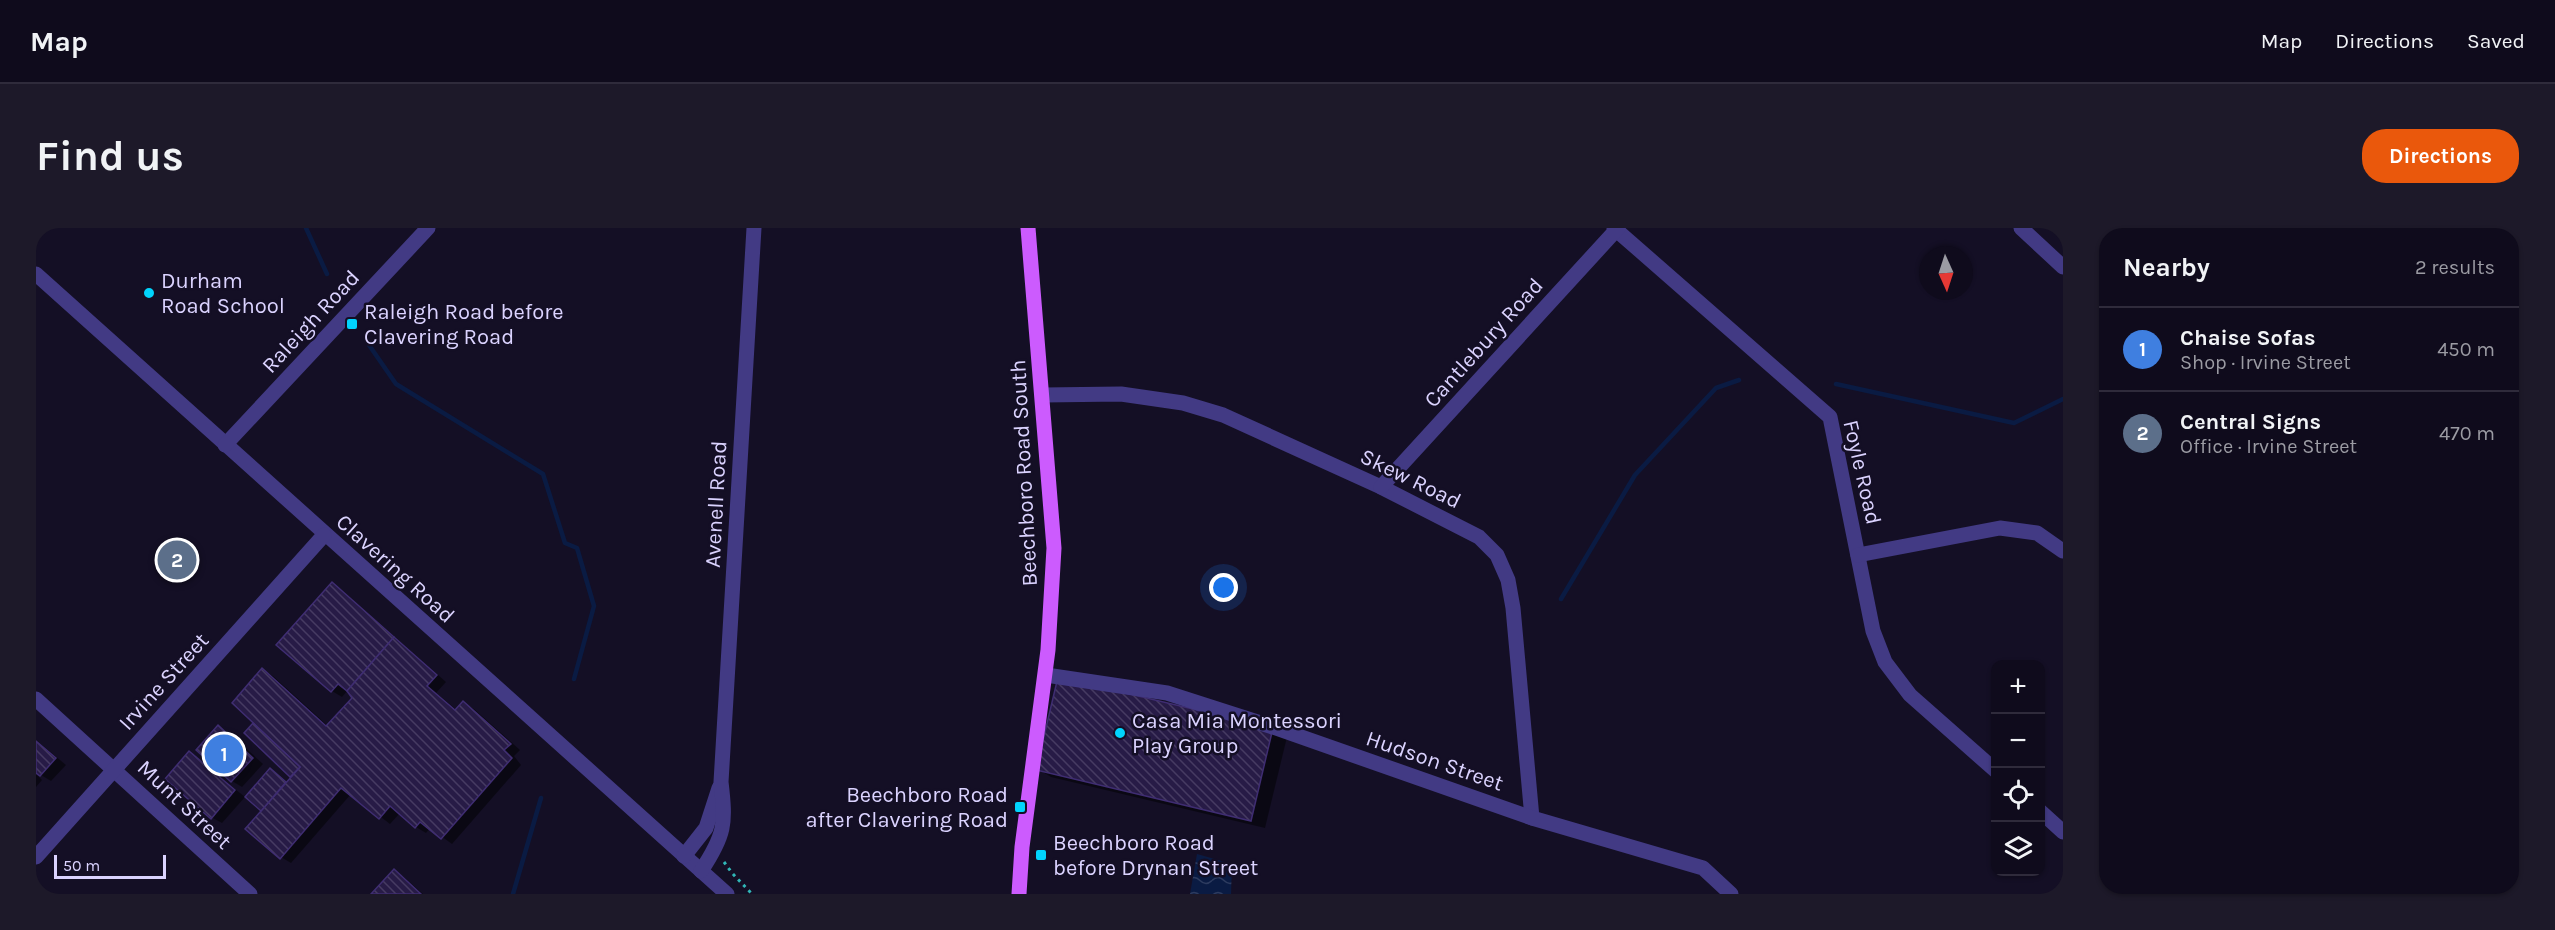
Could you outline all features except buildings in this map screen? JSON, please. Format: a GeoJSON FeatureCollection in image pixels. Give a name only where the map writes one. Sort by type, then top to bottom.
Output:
{"type":"FeatureCollection","features":[{"type":"Feature","properties":{"kind":"main road","name":"Beechboro Road South"},"geometry":{"type":"LineString","coordinates":[[1019,894],[1022,847],[1046,675],[1053,602],[1054,548],[1028,228]]}},
{"type":"Feature","properties":{"kind":"street","name":"Raleigh Road"},"geometry":{"type":"LineString","coordinates":[[225,445],[428,228]]}},
{"type":"Feature","properties":{"kind":"street","name":"Avenell Road"},"geometry":{"type":"LineString","coordinates":[[701,871],[717,848],[725,814],[721,782],[754,228]]}},
{"type":"Feature","properties":{"kind":"street"},"geometry":{"type":"LineString","coordinates":[[2020,228],[2063,267]]}},
{"type":"Feature","properties":{"kind":"street","name":"Cantlebury Road"},"geometry":{"type":"LineString","coordinates":[[1382,487],[1616,229]]}},
{"type":"Feature","properties":{"kind":"street","name":"Foyle Road"},"geometry":{"type":"LineString","coordinates":[[1616,229],[1830,417],[1873,631],[1885,662],[1910,695],[1992,768]]}},
{"type":"Feature","properties":{"kind":"street","name":"Clavering Road"},"geometry":{"type":"LineString","coordinates":[[36,274],[324,535],[727,894]]}},
{"type":"Feature","properties":{"kind":"street","name":"Skew Road"},"geometry":{"type":"LineString","coordinates":[[1043,394],[1120,394],[1183,403],[1223,415],[1382,487],[1479,537],[1497,555],[1508,580],[1513,608],[1532,818]]}},
{"type":"Feature","properties":{"kind":"street"},"geometry":{"type":"LineString","coordinates":[[1858,555],[2000,528],[2037,533],[2063,551]]}},
{"type":"Feature","properties":{"kind":"street","name":"Irvine Street"},"geometry":{"type":"LineString","coordinates":[[36,857],[324,535]]}},
{"type":"Feature","properties":{"kind":"street","name":"Hudson Street"},"geometry":{"type":"LineString","coordinates":[[1046,675],[1167,693],[1268,725],[1532,818],[1703,868],[1731,894]]}},
{"type":"Feature","properties":{"kind":"street","name":"Munt Street"},"geometry":{"type":"LineString","coordinates":[[36,699],[250,894]]}},
{"type":"Feature","properties":{"kind":"street","name":"Avenell Road"},"geometry":{"type":"LineString","coordinates":[[684,856],[706,828],[721,782]]}},
{"type":"Feature","properties":{"kind":"street"},"geometry":{"type":"LineString","coordinates":[[2045,816],[2063,832]]}},
{"type":"Feature","properties":{"kind":"path"},"geometry":{"type":"LineString","coordinates":[[722,858],[732,873],[752,894]]}},
{"type":"Feature","properties":{"kind":"water"},"geometry":{"type":"Polygon","coordinates":[[[1197,854],[1232,864],[1231,894],[1190,894],[1197,854]]]}},
{"type":"Feature","properties":{"kind":"waterway"},"geometry":{"type":"LineString","coordinates":[[306,228],[327,274]]}},
{"type":"Feature","properties":{"kind":"waterway"},"geometry":{"type":"LineString","coordinates":[[369,345],[396,384],[543,474],[565,543],[577,548],[594,606],[574,679]]}},
{"type":"Feature","properties":{"kind":"waterway"},"geometry":{"type":"LineString","coordinates":[[1561,599],[1635,475],[1716,388],[1739,380]]}},
{"type":"Feature","properties":{"kind":"waterway"},"geometry":{"type":"LineString","coordinates":[[1836,384],[2014,423],[2063,399]]}},
{"type":"Feature","properties":{"kind":"waterway"},"geometry":{"type":"LineString","coordinates":[[513,894],[541,798]]}},
{"type":"Feature","properties":{"kind":"place","name":"Durham Road School"},"geometry":{"type":"Point","coordinates":[149,293]}},
{"type":"Feature","properties":{"kind":"place","name":"Raleigh Road before Clavering Road"},"geometry":{"type":"Point","coordinates":[352,324]}},
{"type":"Feature","properties":{"kind":"place","name":"Central Signs"},"geometry":{"type":"Point","coordinates":[177,560]}},
{"type":"Feature","properties":{"kind":"place","name":"Casa Mia Montessori Play Group"},"geometry":{"type":"Point","coordinates":[1120,733]}},
{"type":"Feature","properties":{"kind":"place","name":"Chaise Sofas"},"geometry":{"type":"Point","coordinates":[224,754]}},
{"type":"Feature","properties":{"kind":"place","name":"Beechboro Road after Clavering Road"},"geometry":{"type":"Point","coordinates":[1020,807]}},
{"type":"Feature","properties":{"kind":"place","name":"Beechboro Road before Drynan Street"},"geometry":{"type":"Point","coordinates":[1041,855]}}]}
